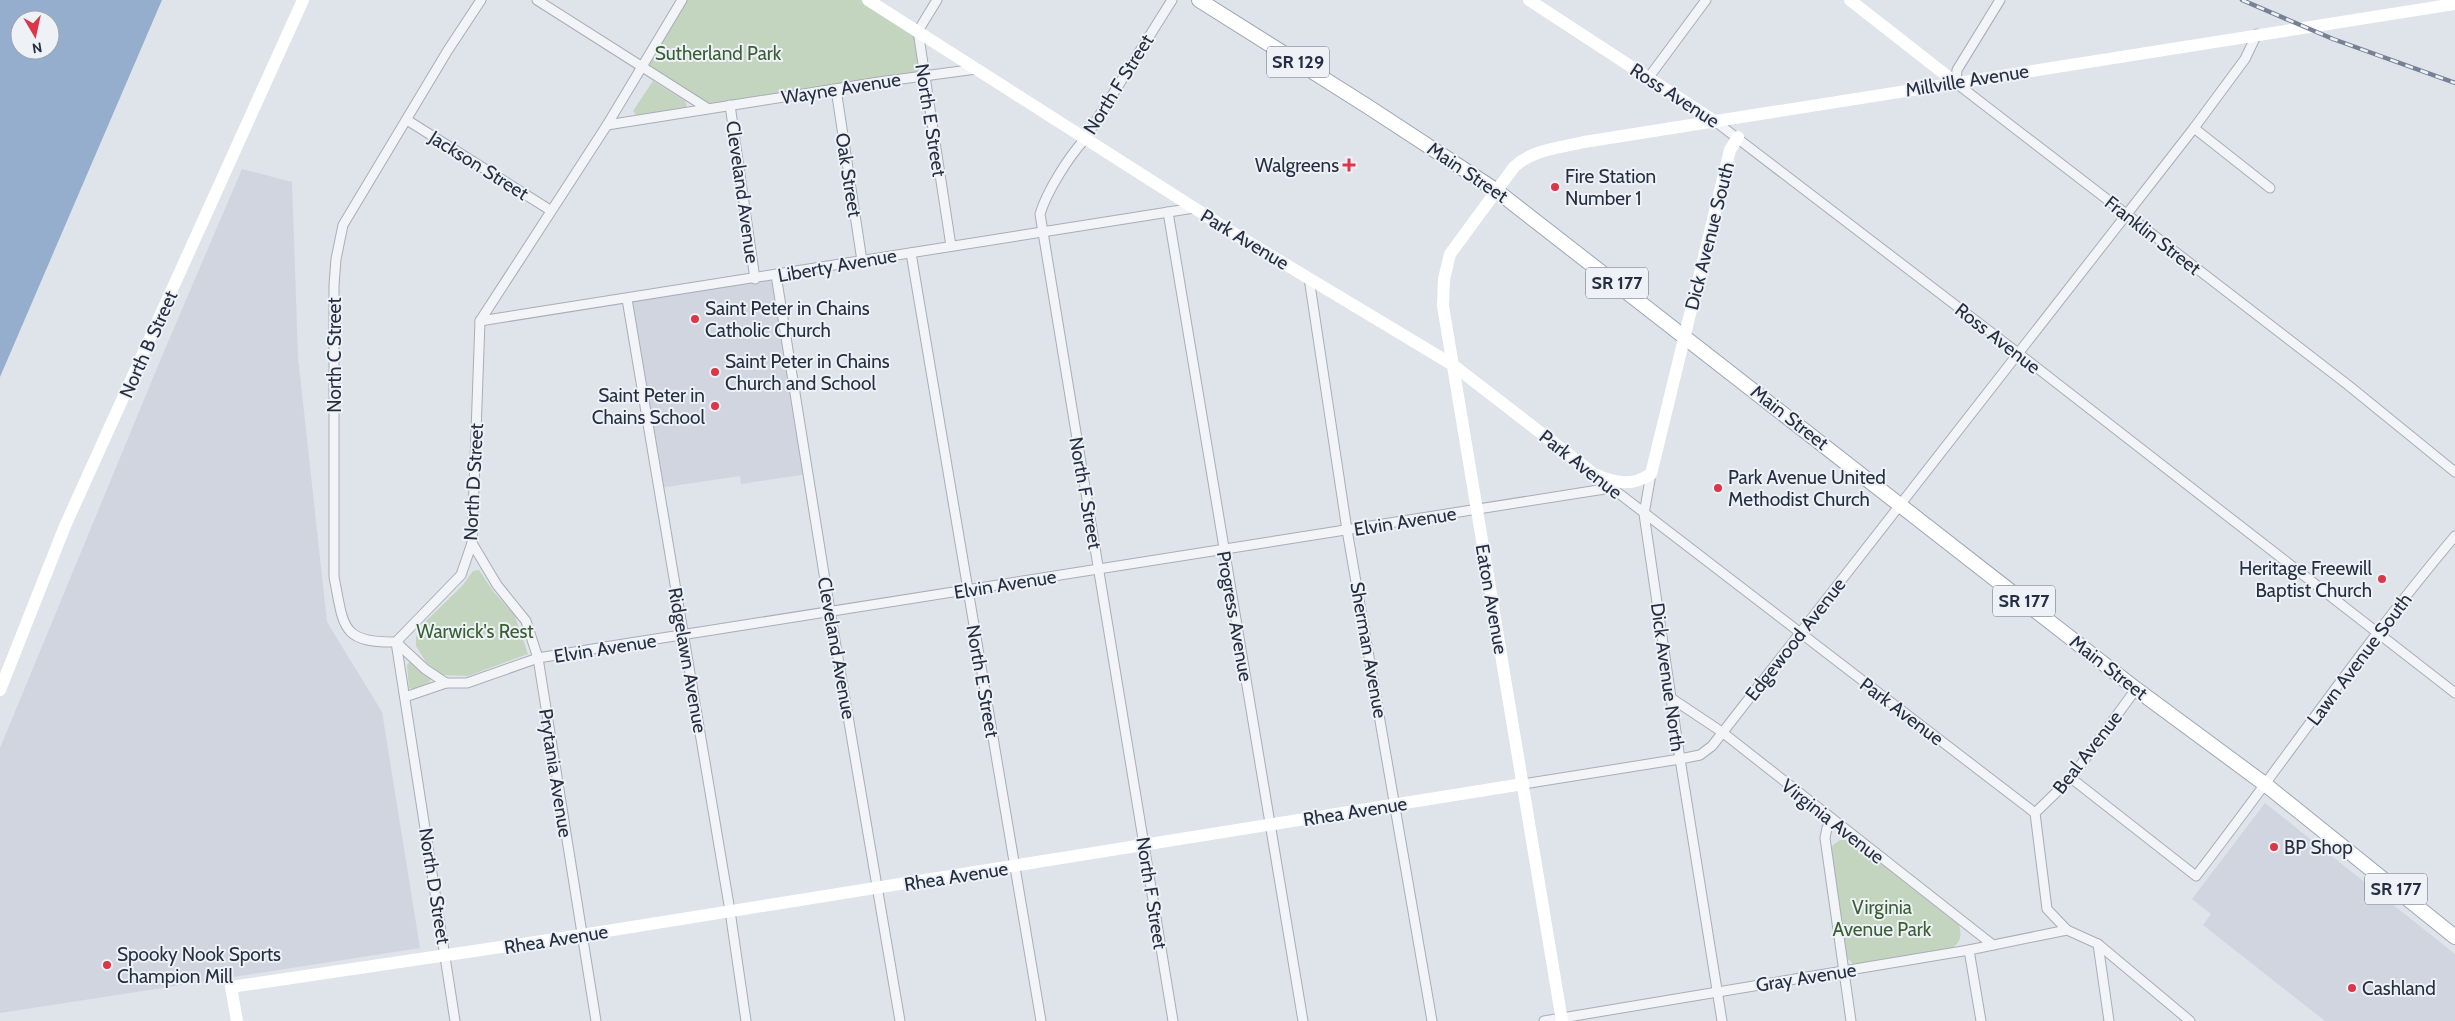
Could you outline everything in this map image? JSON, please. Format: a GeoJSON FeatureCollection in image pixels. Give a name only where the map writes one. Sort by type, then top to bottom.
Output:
{"type":"FeatureCollection","features":[{"type":"Feature","properties":{"kind":"main road","name":"North B Street"},"geometry":{"type":"LineString","coordinates":[[0,690],[65,526],[304,0]]}},
{"type":"Feature","properties":{"kind":"main road","name":"Park Avenue"},"geometry":{"type":"LineString","coordinates":[[868,0],[1084,140],[1452,365],[1594,474]]}},
{"type":"Feature","properties":{"kind":"main road","name":"Main Street"},"geometry":{"type":"LineString","coordinates":[[1200,0],[1368,106],[1497,191],[1685,335],[2136,688],[2266,785],[2455,937]]}},
{"type":"Feature","properties":{"kind":"main road","name":"Ross Avenue"},"geometry":{"type":"LineString","coordinates":[[1529,0],[1716,122]]}},
{"type":"Feature","properties":{"kind":"main road","name":"Franklin Street"},"geometry":{"type":"LineString","coordinates":[[1850,0],[1956,83]]}},
{"type":"Feature","properties":{"kind":"main road","name":"Millville Avenue"},"geometry":{"type":"LineString","coordinates":[[1497,191],[1514,166],[1521,160],[1536,153],[1584,142],[2455,4]]}},
{"type":"Feature","properties":{"kind":"main road","name":"Dick Avenue South"},"geometry":{"type":"LineString","coordinates":[[1685,335],[1730,150],[1738,137]]}},
{"type":"Feature","properties":{"kind":"main road","name":"Eaton Avenue"},"geometry":{"type":"LineString","coordinates":[[1497,191],[1450,254],[1442,292],[1443,306],[1561,1020]]}},
{"type":"Feature","properties":{"kind":"main road","name":"Dick Avenue North"},"geometry":{"type":"LineString","coordinates":[[1650,474],[1685,335]]}},
{"type":"Feature","properties":{"kind":"main road"},"geometry":{"type":"LineString","coordinates":[[1594,474],[1613,482],[1625,483],[1640,481],[1650,474]]}},
{"type":"Feature","properties":{"kind":"main road","name":"Rhea Avenue"},"geometry":{"type":"LineString","coordinates":[[237,1021],[231,987],[582,935],[1523,784]]}},
{"type":"Feature","properties":{"kind":"street","name":"North C Street"},"geometry":{"type":"LineString","coordinates":[[396,642],[371,642],[358,638],[348,630],[342,614],[334,577],[334,284],[336,258],[343,225],[481,0]]}},
{"type":"Feature","properties":{"kind":"street"},"geometry":{"type":"LineString","coordinates":[[537,0],[707,108]]}},
{"type":"Feature","properties":{"kind":"street"},"geometry":{"type":"LineString","coordinates":[[480,321],[550,210],[607,126],[682,0]]}},
{"type":"Feature","properties":{"kind":"street"},"geometry":{"type":"LineString","coordinates":[[918,31],[937,0]]}},
{"type":"Feature","properties":{"kind":"street","name":"North F Street"},"geometry":{"type":"LineString","coordinates":[[1172,0],[1084,140],[1076,148],[1043,203],[1040,214],[1173,1021]]}},
{"type":"Feature","properties":{"kind":"street"},"geometry":{"type":"LineString","coordinates":[[1649,77],[1706,0]]}},
{"type":"Feature","properties":{"kind":"street"},"geometry":{"type":"LineString","coordinates":[[1956,83],[1958,70],[2000,0]]}},
{"type":"Feature","properties":{"kind":"street","name":"North E Street"},"geometry":{"type":"LineString","coordinates":[[918,31],[951,246]]}},
{"type":"Feature","properties":{"kind":"street","name":"Edgewood Avenue"},"geometry":{"type":"LineString","coordinates":[[1680,759],[1700,755],[1712,746],[2125,214],[2194,128],[2245,59],[2257,34]]}},
{"type":"Feature","properties":{"kind":"street","name":"Wayne Avenue"},"geometry":{"type":"LineString","coordinates":[[607,126],[836,88],[976,69]]}},
{"type":"Feature","properties":{"kind":"street","name":"Franklin Street"},"geometry":{"type":"LineString","coordinates":[[1956,83],[2348,385],[2455,472]]}},
{"type":"Feature","properties":{"kind":"street","name":"Oak Street"},"geometry":{"type":"LineString","coordinates":[[836,88],[862,262]]}},
{"type":"Feature","properties":{"kind":"street","name":"Cleveland Avenue"},"geometry":{"type":"LineString","coordinates":[[730,105],[756,279]]}},
{"type":"Feature","properties":{"kind":"street","name":"Jackson Street"},"geometry":{"type":"LineString","coordinates":[[407,120],[550,210]]}},
{"type":"Feature","properties":{"kind":"street","name":"Ross Avenue"},"geometry":{"type":"LineString","coordinates":[[1716,122],[2018,353],[2455,693]]}},
{"type":"Feature","properties":{"kind":"street"},"geometry":{"type":"LineString","coordinates":[[2194,128],[2270,188]]}},
{"type":"Feature","properties":{"kind":"street","name":"Liberty Avenue"},"geometry":{"type":"LineString","coordinates":[[480,321],[756,279],[1194,208]]}},
{"type":"Feature","properties":{"kind":"street","name":"Progress Avenue"},"geometry":{"type":"LineString","coordinates":[[1168,212],[1272,825],[1303,1021]]}},
{"type":"Feature","properties":{"kind":"street","name":"North E Street"},"geometry":{"type":"LineString","coordinates":[[911,253],[1041,1021]]}},
{"type":"Feature","properties":{"kind":"street","name":"Cleveland Avenue"},"geometry":{"type":"LineString","coordinates":[[776,275],[830,611],[900,1021]]}},
{"type":"Feature","properties":{"kind":"street","name":"Sherman Avenue"},"geometry":{"type":"LineString","coordinates":[[1309,278],[1347,530],[1396,804],[1432,1021]]}},
{"type":"Feature","properties":{"kind":"street","name":"Ridgelawn Avenue"},"geometry":{"type":"LineString","coordinates":[[627,299],[730,910],[746,1021]]}},
{"type":"Feature","properties":{"kind":"street","name":"North D Street"},"geometry":{"type":"LineString","coordinates":[[455,1021],[396,642],[461,575],[472,543],[480,321]]}},
{"type":"Feature","properties":{"kind":"street","name":"Park Avenue"},"geometry":{"type":"LineString","coordinates":[[1594,474],[2035,813]]}},
{"type":"Feature","properties":{"kind":"street","name":"Dick Avenue North"},"geometry":{"type":"LineString","coordinates":[[1650,474],[1644,514],[1680,759],[1722,1021]]}},
{"type":"Feature","properties":{"kind":"street","name":"Elvin Avenue"},"geometry":{"type":"LineString","coordinates":[[405,697],[446,683],[467,683],[538,658],[1611,488]]}},
{"type":"Feature","properties":{"kind":"street","name":"Lawn Avenue South"},"geometry":{"type":"LineString","coordinates":[[2071,778],[2196,876],[2266,785],[2376,632],[2455,536]]}},
{"type":"Feature","properties":{"kind":"street","name":"Prytania Avenue"},"geometry":{"type":"LineString","coordinates":[[472,543],[496,585],[526,621],[538,658],[596,1021]]}},
{"type":"Feature","properties":{"kind":"street"},"geometry":{"type":"LineString","coordinates":[[396,642],[425,669],[446,683]]}},
{"type":"Feature","properties":{"kind":"street","name":"Beal Avenue"},"geometry":{"type":"LineString","coordinates":[[2035,813],[2071,778],[2136,688]]}},
{"type":"Feature","properties":{"kind":"street","name":"Virginia Avenue"},"geometry":{"type":"LineString","coordinates":[[1671,698],[1722,732],[1832,821],[1993,945]]}},
{"type":"Feature","properties":{"kind":"street","name":"Rhea Avenue"},"geometry":{"type":"LineString","coordinates":[[1523,784],[1680,759]]}},
{"type":"Feature","properties":{"kind":"street"},"geometry":{"type":"LineString","coordinates":[[2035,813],[2047,909],[2067,930],[2098,944],[2190,1021]]}},
{"type":"Feature","properties":{"kind":"street"},"geometry":{"type":"LineString","coordinates":[[1832,821],[1824,838],[1851,1021]]}},
{"type":"Feature","properties":{"kind":"street","name":"Gray Avenue"},"geometry":{"type":"LineString","coordinates":[[1544,1021],[1561,1020],[1717,991],[1969,950],[2067,930]]}},
{"type":"Feature","properties":{"kind":"street"},"geometry":{"type":"LineString","coordinates":[[2098,944],[2109,1021]]}},
{"type":"Feature","properties":{"kind":"street"},"geometry":{"type":"LineString","coordinates":[[1969,950],[1981,1021]]}},
{"type":"Feature","properties":{"kind":"shaded area"},"geometry":{"type":"Polygon","coordinates":[[[242,169],[292,182],[298,357],[327,622],[382,712],[420,948],[0,1013],[0,748],[160,361],[242,169]]]}},
{"type":"Feature","properties":{"kind":"shaded area","name":"Saint Peter in Chains Church and School"},"geometry":{"type":"Polygon","coordinates":[[[776,275],[808,474],[741,484],[740,476],[659,488],[627,299],[776,275]]]}},
{"type":"Feature","properties":{"kind":"shaded area"},"geometry":{"type":"Polygon","coordinates":[[[2265,803],[2455,954],[2455,1021],[2325,1021],[2203,925],[2211,914],[2192,899],[2265,803]]]}},
{"type":"Feature","properties":{"kind":"green space","name":"Sutherland Park"},"geometry":{"type":"Polygon","coordinates":[[[682,0],[868,0],[918,31],[924,76],[707,108],[642,68],[682,0]]]}},
{"type":"Feature","properties":{"kind":"green space"},"geometry":{"type":"Polygon","coordinates":[[[653,81],[685,101],[687,106],[684,109],[637,116],[633,111],[653,81]]]}},
{"type":"Feature","properties":{"kind":"green space","name":"Warwick's Rest"},"geometry":{"type":"Polygon","coordinates":[[[479,570],[493,591],[515,616],[528,654],[468,676],[441,675],[426,662],[416,646],[416,637],[421,626],[463,585],[473,571],[479,570]]]}},
{"type":"Feature","properties":{"kind":"green space"},"geometry":{"type":"Polygon","coordinates":[[[411,660],[431,679],[429,683],[413,689],[409,688],[407,665],[411,660]]]}},
{"type":"Feature","properties":{"kind":"green space","name":"Virginia Avenue Park"},"geometry":{"type":"Polygon","coordinates":[[[1840,840],[1851,840],[1959,925],[1960,936],[1957,944],[1951,949],[1853,964],[1847,958],[1829,854],[1833,845],[1840,840]]]}},
{"type":"Feature","properties":{"kind":"water"},"geometry":{"type":"Polygon","coordinates":[[[0,0],[162,0],[0,377],[0,0]]]}},
{"type":"Feature","properties":{"kind":"railway"},"geometry":{"type":"LineString","coordinates":[[2242,0],[2333,39],[2455,83]]}},
{"type":"Feature","properties":{"kind":"place","name":"Walgreens"},"geometry":{"type":"Point","coordinates":[1349,165]}},
{"type":"Feature","properties":{"kind":"place","name":"Fire Station Number 1"},"geometry":{"type":"Point","coordinates":[1555,187]}},
{"type":"Feature","properties":{"kind":"place","name":"Saint Peter in Chains Catholic Church"},"geometry":{"type":"Point","coordinates":[695,319]}},
{"type":"Feature","properties":{"kind":"place","name":"Saint Peter in Chains Church and School"},"geometry":{"type":"Point","coordinates":[715,372]}},
{"type":"Feature","properties":{"kind":"place","name":"Saint Peter in Chains School"},"geometry":{"type":"Point","coordinates":[715,406]}},
{"type":"Feature","properties":{"kind":"place","name":"Park Avenue United Methodist Church"},"geometry":{"type":"Point","coordinates":[1718,488]}},
{"type":"Feature","properties":{"kind":"place","name":"Heritage Freewill Baptist Church"},"geometry":{"type":"Point","coordinates":[2382,579]}},
{"type":"Feature","properties":{"kind":"place","name":"BP Shop"},"geometry":{"type":"Point","coordinates":[2274,847]}},
{"type":"Feature","properties":{"kind":"place","name":"Spooky Nook Sports Champion Mill"},"geometry":{"type":"Point","coordinates":[107,965]}},
{"type":"Feature","properties":{"kind":"place","name":"Cashland"},"geometry":{"type":"Point","coordinates":[2352,988]}}]}
